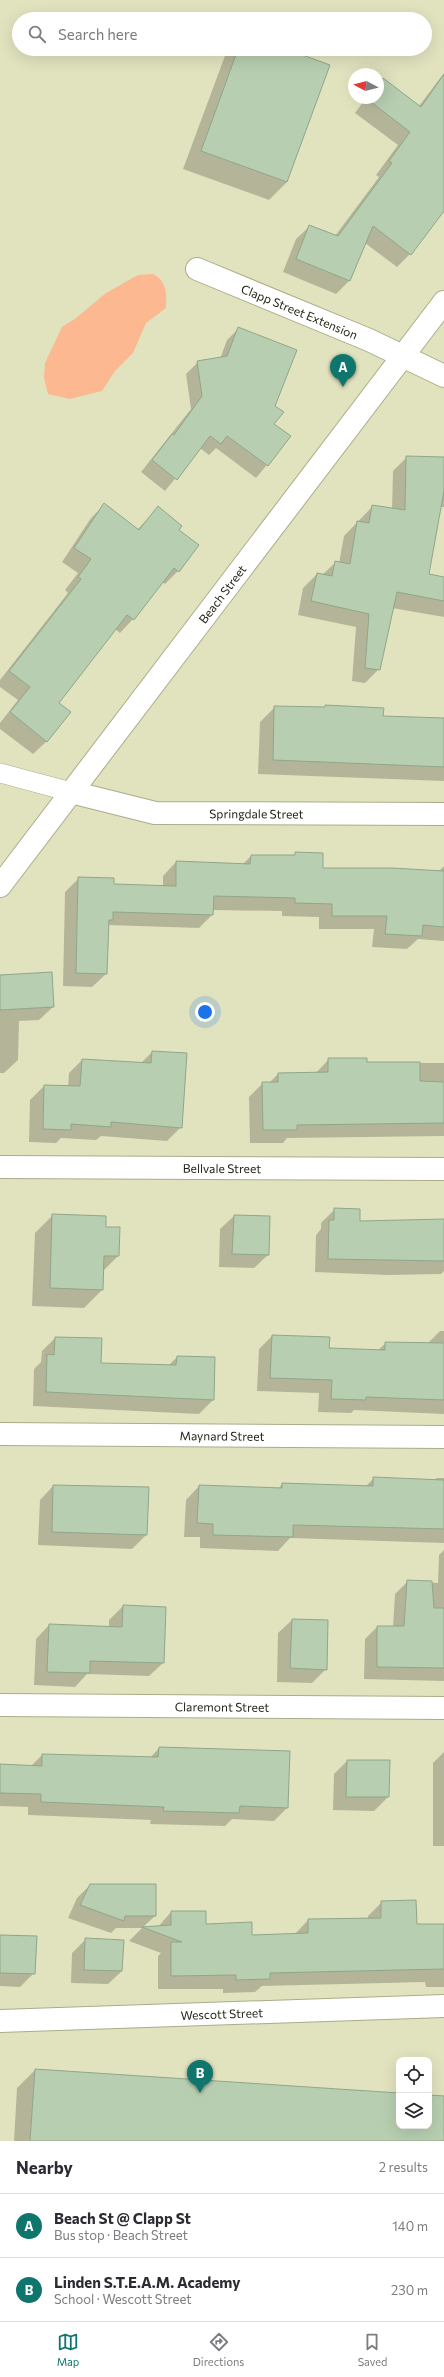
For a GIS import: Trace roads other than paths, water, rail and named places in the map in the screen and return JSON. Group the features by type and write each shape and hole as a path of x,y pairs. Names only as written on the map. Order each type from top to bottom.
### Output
{"street":[{"name":"Clapp Street Extension","path":"197,269 402,355 444,376"},
{"name":"Beach Street","path":"0,886 402,355 444,302"},
{"name":"Springdale Street","path":"71,792 155,813 444,814"},
{"name":"Bellvale Street","path":"0,1167 444,1169"},
{"name":"Maynard Street","path":"0,1434 444,1437"},
{"name":"Claremont Street","path":"0,1705 444,1708"},
{"name":"Wescott Street","path":"0,2021 444,2006"}],"lane":[{"path":"0,773 71,792"}],"place":[{"name":"Beach St @ Clapp St","path":"343,387"},
{"name":"Linden S.T.E.A.M. Academy","path":"200,2093"}]}
